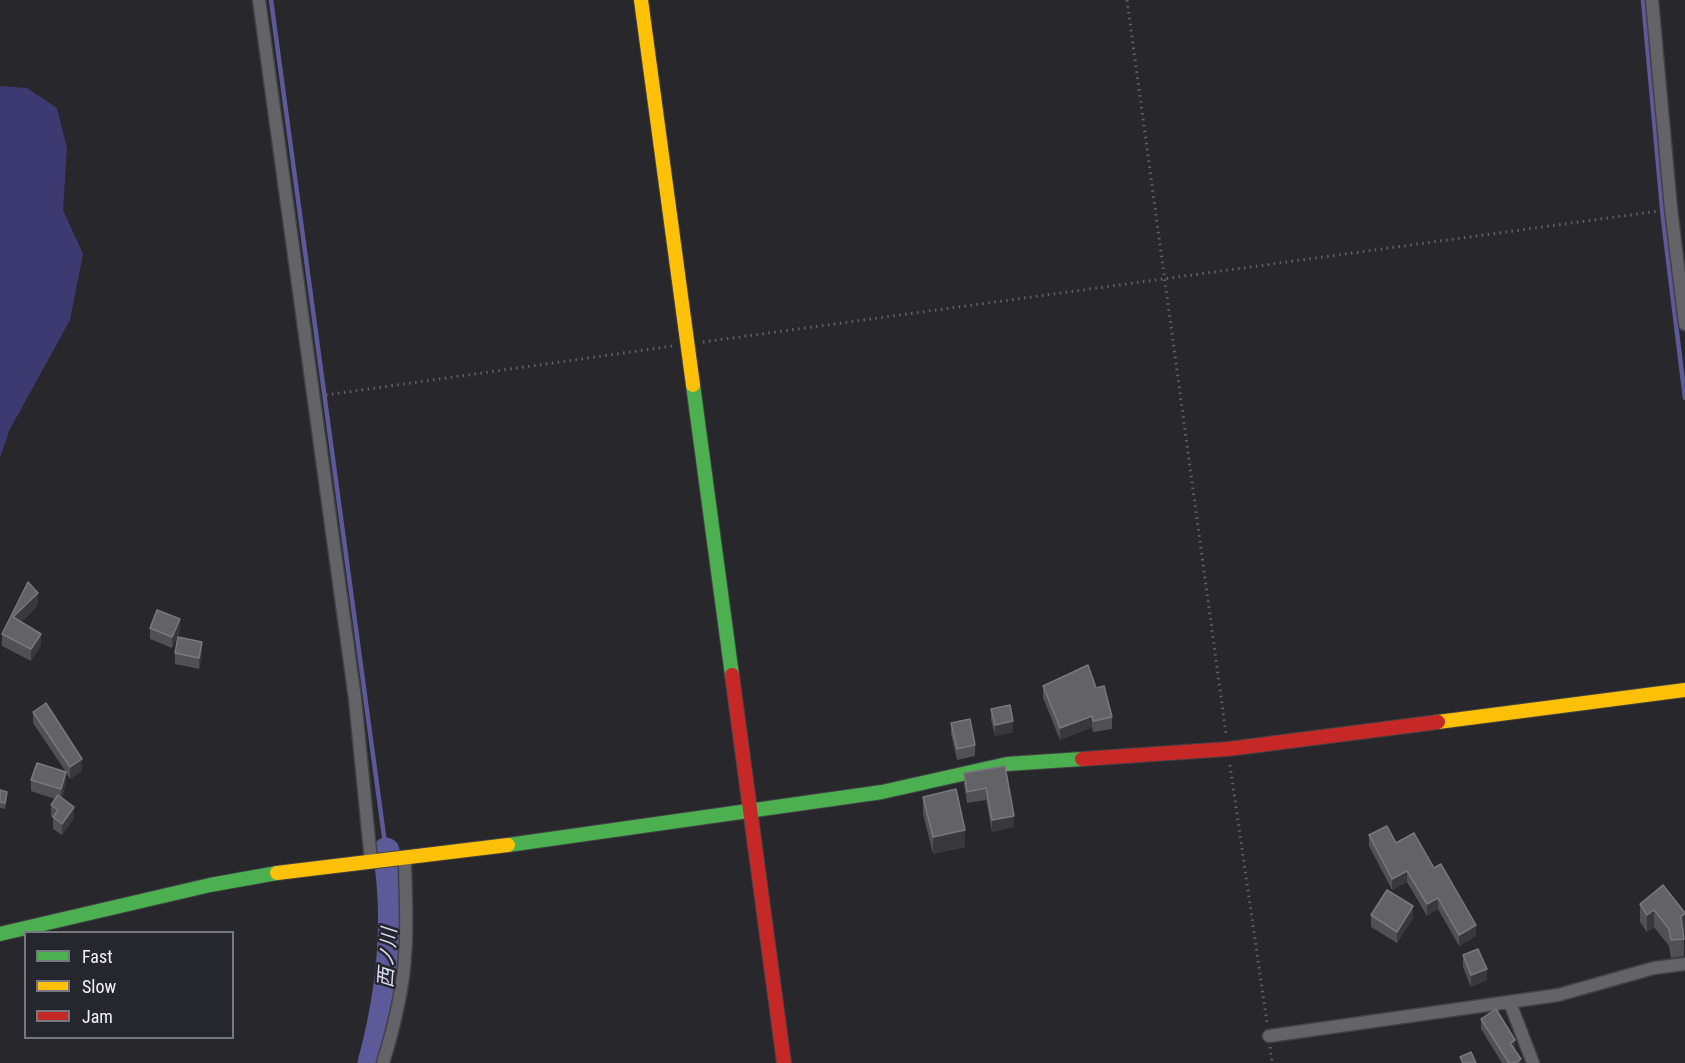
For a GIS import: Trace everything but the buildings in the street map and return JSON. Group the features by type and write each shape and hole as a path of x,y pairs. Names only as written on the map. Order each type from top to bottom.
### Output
{"street":[{"path":"259,0 376,861"},
{"path":"641,0 784,1063"},
{"path":"1652,0 1671,209 1685,324"},
{"path":"0,934 40,928 208,886 911,787 967,771 1007,764 1228,749 1685,690"},
{"path":"383,1063 396,1017 406,952 401,858"},
{"path":"1269,1036 1558,995 1654,968 1685,964"},
{"path":"1510,1003 1533,1063"}],"path":[{"path":"1127,0 1272,1063"},
{"path":"330,395 1164,277 1671,209"}],"shaded area":[{"path":"0,86 27,88 57,108 67,148 63,210 83,254 70,320 9,431 0,458"}],"waterway":[{"path":"271,0 386,851"},
{"path":"1643,0 1663,219 1685,398"},
{"name":"西ノ川","path":"371,1063 383,1010 392,931 390,878 386,851"}],"traffic: fast":[{"path":"693,385 732,675"},
{"path":"508,845 882,792 1007,764 1082,759"},
{"path":"0,934 210,885 277,873"}],"traffic: slow":[{"path":"641,0 693,385"},
{"path":"1438,722 1685,690"},
{"path":"277,873 508,845"}],"traffic: jam":[{"path":"732,675 784,1063"},
{"path":"1082,759 1228,749 1438,722"}]}
